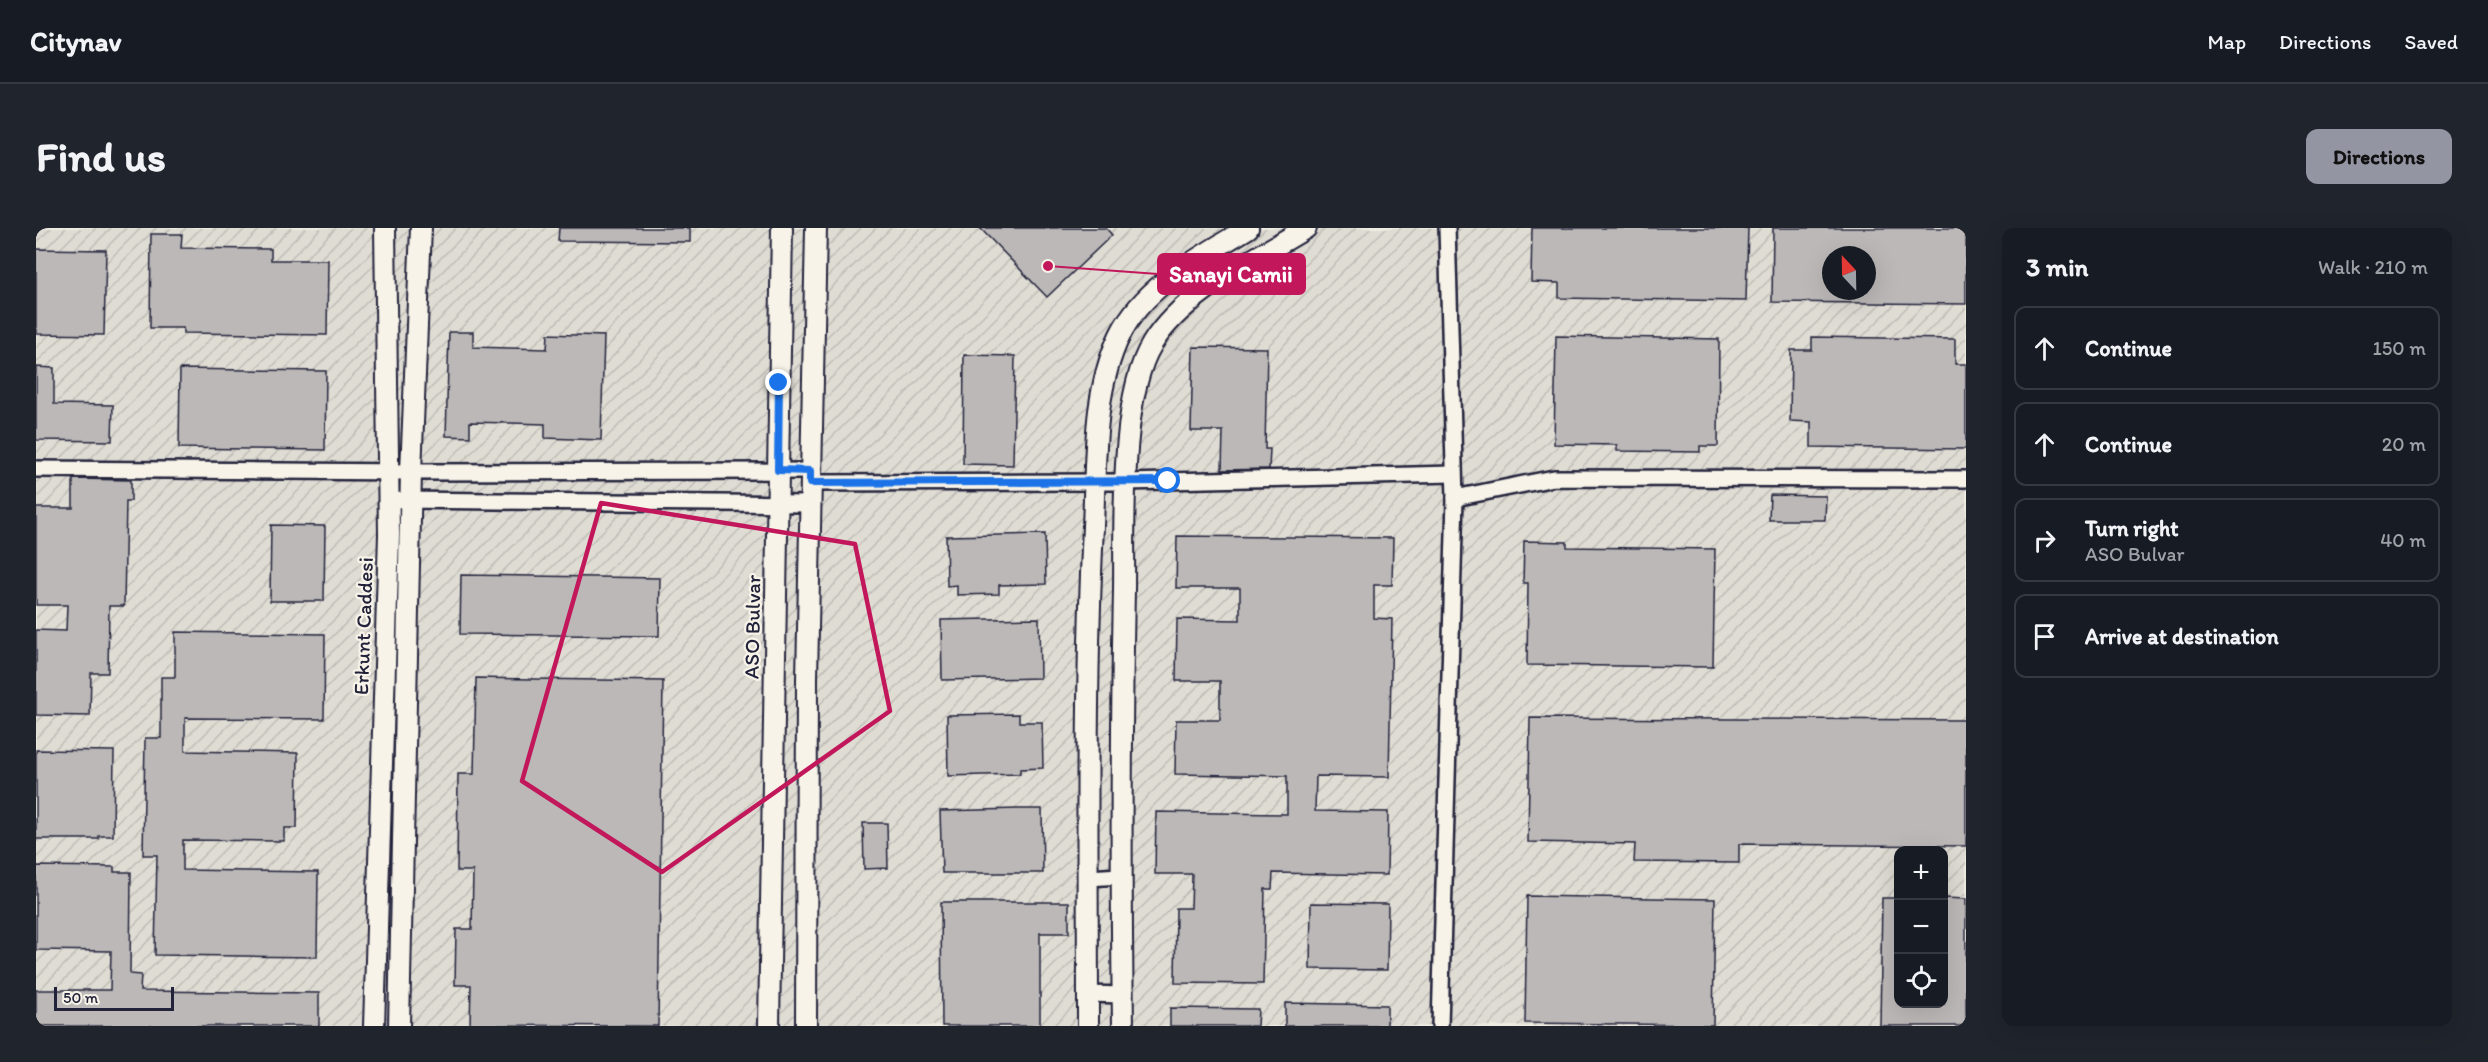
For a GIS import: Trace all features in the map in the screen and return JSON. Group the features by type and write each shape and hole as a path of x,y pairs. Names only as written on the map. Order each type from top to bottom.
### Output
{"street":[{"name":"Erkunt Caddesi","path":"374,1026 389,499 385,228"},
{"path":"399,1026 411,472 421,228"},
{"name":"ASO Bulvar","path":"769,1026 782,228"},
{"path":"806,1026 810,477 816,228"},
{"path":"1088,1026 1088,623 1101,396 1121,333 1141,305 1188,265 1248,228"},
{"path":"1123,1026 1120,876 1126,482 1135,391 1140,369 1157,336 1182,310 1213,285 1306,228"},
{"path":"1440,1026 1455,498 1447,228"},
{"path":"36,469 389,472 778,470 810,477 1126,482 1453,474"},
{"path":"1455,498 1554,478 1966,479"},
{"path":"389,499 810,504"},
{"path":"1088,878 1120,876"},
{"path":"1088,994 1123,995"}],"highlighted area":[{"path":"601,503 855,544 890,711 662,872 522,781"}],"shaded area":[{"path":"36,228 1966,228 1966,1026 36,1026"}],"building":[{"path":"559,228 690,228 690,242 558,241"},
{"path":"980,228 1106,228 1112,235 1047,297"},
{"path":"1532,228 1748,228 1746,301 1559,298 1559,283 1531,282"},
{"path":"1773,228 1966,228 1966,304 1772,302"},
{"path":"151,234 182,234 181,248 271,249 271,260 328,260 327,335 183,333 183,328 150,328"},
{"path":"36,249 106,250 104,335 36,334"},
{"path":"449,332 473,332 473,347 547,349 548,334 604,336 601,440 545,438 545,424 470,422 470,437 446,436"},
{"path":"1556,336 1719,339 1718,446 1700,446 1700,452 1617,451 1617,445 1554,444"},
{"path":"1812,337 1955,339 1955,364 1966,364 1966,449 1811,447 1811,422 1790,421 1791,350 1812,350"},
{"path":"1193,347 1267,348 1265,449 1270,449 1269,469 1222,470 1223,431 1191,431"},
{"path":"964,355 1015,356 1013,465 963,464"},
{"path":"36,367 54,368 54,404 113,405 112,441 36,440"},
{"path":"180,369 326,371 325,450 179,448"},
{"path":"73,479 131,480 131,501 126,501 124,606 109,606 108,673 91,673 90,716 36,715 36,630 66,631 67,605 36,605 36,508 73,508"},
{"path":"1770,495 1826,496 1825,520 1769,520"},
{"path":"271,525 325,526 324,601 270,601"},
{"path":"1045,534 1046,584 999,585 999,594 957,595 957,585 947,586 946,536"},
{"path":"1177,536 1393,538 1392,585 1374,585 1374,618 1392,619 1389,777 1316,776 1315,811 1388,812 1387,875 1273,873 1272,889 1265,889 1263,984 1175,983 1176,908 1191,908 1192,874 1155,874 1156,812 1287,814 1287,776 1175,774 1176,720 1220,720 1220,681 1176,681 1177,619 1240,620 1240,588 1176,588"},
{"path":"1524,541 1567,542 1567,547 1715,549 1713,667 1527,665 1528,583 1523,583"},
{"path":"461,575 660,578 659,636 460,634"},
{"path":"1039,618 1040,678 942,680 941,620"},
{"path":"175,632 325,634 324,719 185,718 185,751 298,753 297,828 284,828 284,841 183,840 183,870 318,872 317,957 155,955 157,855 143,855 145,738 161,738 161,677 175,677"},
{"path":"476,678 663,681 658,1026 470,1025 471,985 455,985 456,929 472,929 473,871 457,871 458,774 474,774"},
{"path":"1019,714 1019,722 1042,722 1043,768 1020,769 1020,774 948,776 947,715"},
{"path":"1530,718 1966,720 1966,846 1739,844 1739,863 1634,862 1635,844 1528,842"},
{"path":"36,750 114,751 113,836 99,836 99,839 36,839"},
{"path":"1042,809 1043,873 942,873 940,811"},
{"path":"863,823 887,823 888,868 864,869"},
{"path":"36,866 114,867 114,872 131,872 130,974 141,975 140,991 319,993 319,1026 36,1026 36,990 110,990 111,951 36,950"},
{"path":"1527,896 1715,899 1713,1025 1525,1023"},
{"path":"1882,898 1894,898 1894,1008 1948,1008 1948,898 1966,899 1966,1026 1880,1026"},
{"path":"941,902 1069,902 1069,933 1040,933 1040,1026 942,1026"},
{"path":"1311,903 1388,904 1387,970 1310,969"},
{"path":"1285,1003 1387,1005 1387,1026 1285,1026"},
{"path":"1170,1008 1258,1009 1257,1026 1170,1026"}],"place":[{"name":"Sanayi Camii","path":"1048,266"}],"route":[{"path":"779,383 778,470 810,471 810,483 1168,481"}]}
